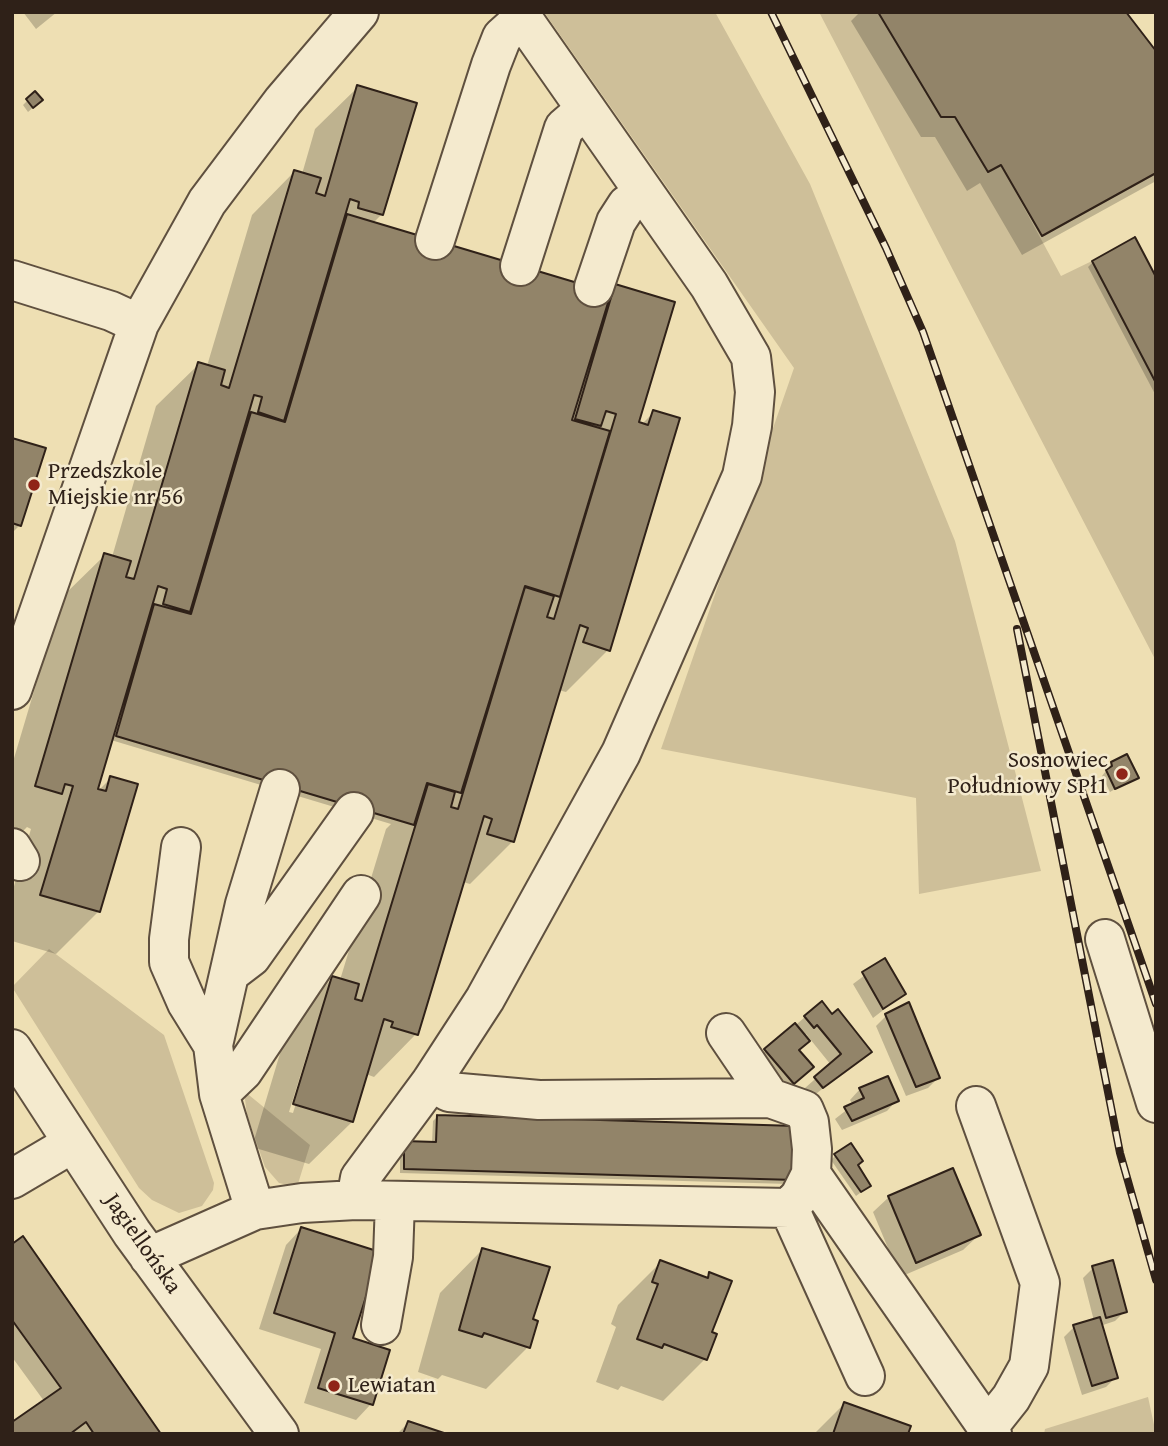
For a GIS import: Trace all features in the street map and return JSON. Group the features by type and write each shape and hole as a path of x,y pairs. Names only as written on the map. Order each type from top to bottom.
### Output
{"street":[{"path":"12,690 139,324 206,202 283,101 359,12"},
{"path":"356,1200 360,1178 431,1082 485,999 621,753 742,476 753,415 751,356 709,285 520,16 502,37 491,65 435,240"},
{"path":"520,266 564,128 586,109"},
{"path":"594,287 616,222 626,205 643,193"},
{"path":"12,281 111,311 139,324"},
{"path":"255,1210 219,1094 213,1045 244,904 280,789"},
{"path":"230,973 251,957 354,812"},
{"path":"181,847 169,939 169,962 187,1003 213,1045"},
{"path":"219,1094 243,1071 361,895"},
{"path":"1105,939 1156,1103"},
{"path":"726,1033 769,1098"},
{"name":"Jagiellońska","path":"12,1049 149,1257 268,1430"},
{"path":"431,1082 449,1092 539,1100 769,1098 804,1110 809,1122 813,1149 811,1174 789,1208"},
{"path":"811,1174 990,1430 1029,1366 1040,1283 976,1106"},
{"path":"12,1179 73,1143"},
{"path":"149,1257 255,1210 302,1203 356,1200 789,1208"},
{"path":"381,1325 391,1271 395,1202"},
{"path":"789,1208 865,1376"}],"shaded area":[{"path":"544,12 715,12 810,184 955,541 1041,871 919,894 916,798 661,749 794,368"},
{"path":"819,12 878,12 941,117 955,117 988,172 1001,165 1061,276 1092,261 1156,380 1156,661"},
{"path":"49,949 164,1035 214,1183 213,1190 202,1206 179,1213 152,1200 139,1188 12,987"},
{"path":"244,1091 310,1145 297,1187 279,1183 265,1167 247,1115"},
{"path":"1148,1397 1156,1434 1044,1434 1045,1429"}],"building":[{"path":"878,12 1126,12 1156,51 1156,173 1042,236 1001,165 988,172 955,117 941,117"},
{"path":"357,85 417,103 383,215 358,208 359,202 350,199 284,421 258,412 262,397 254,395 190,612 163,604 167,589 158,586 98,789 106,791 110,776 138,784 100,912 40,895 73,786 65,784 62,794 35,786 104,553 131,561 126,577 134,579 198,362 225,370 221,385 229,388 294,170 321,178 316,193 325,196"},
{"path":"35,91 43,100 33,108 26,99"},
{"path":"347,214 611,293 572,420 610,431 560,597 525,586 461,793 427,783 414,825 116,736 154,604 191,614 251,412 285,422"},
{"path":"1135,237 1156,277 1156,383 1092,261"},
{"path":"615,284 675,302 639,422 648,425 653,410 680,418 610,651 583,642 588,628 580,625 514,842 487,834 492,819 484,816 418,1035 391,1027 393,1022 384,1019 353,1122 293,1104 332,976 359,984 355,999 362,1001 428,784 455,792 451,807 458,809 525,587 554,596 547,617 554,619 616,414 606,411 601,426 575,419"},
{"path":"12,438 46,448 21,526 12,523"},
{"name":"Sosnowiec Południowy SPł1","path":"1127,754 1139,778 1115,789 1106,770 1112,766 1111,762"},
{"path":"885,958 906,994 883,1009 862,972"},
{"path":"822,1001 832,1014 838,1009 872,1052 823,1088 814,1077 841,1054 817,1025 814,1028 804,1016"},
{"path":"909,1002 940,1078 916,1087 885,1014"},
{"path":"795,1023 810,1041 799,1050 814,1067 794,1084 764,1049"},
{"path":"888,1076 899,1101 852,1121 844,1107 864,1098 859,1088"},
{"path":"437,1115 796,1126 795,1180 404,1169 404,1141 436,1142"},
{"path":"851,1143 863,1161 858,1165 871,1186 861,1192 834,1154"},
{"path":"953,1168 981,1235 916,1263 888,1196"},
{"path":"301,1227 380,1252 353,1338 390,1350 373,1405 318,1388 335,1333 274,1313"},
{"path":"23,1236 161,1434 94,1434 86,1422 70,1434 12,1434 12,1422 61,1388 12,1320 12,1244"},
{"path":"482,1248 550,1267 533,1319 538,1321 530,1348 484,1333 482,1337 459,1330"},
{"path":"660,1260 708,1278 709,1272 732,1281 712,1332 717,1334 707,1360 664,1344 662,1348 637,1339 658,1284 652,1282"},
{"path":"1113,1260 1127,1312 1106,1318 1092,1266"},
{"path":"1100,1317 1118,1378 1092,1386 1073,1325"},
{"path":"844,1402 911,1426 908,1434 833,1434"},
{"path":"408,1421 447,1434 403,1434"}],"railway":[{"path":"771,12 886,248 923,332 1156,1004"},
{"path":"1017,629 1120,1153 1156,1280"}],"place":[{"name":"Przedszkole Miejskie nr 56","path":"34,485"},
{"name":"Sosnowiec Południowy SPł1","path":"1122,774"},
{"name":"Lewiatan","path":"334,1386"}]}
